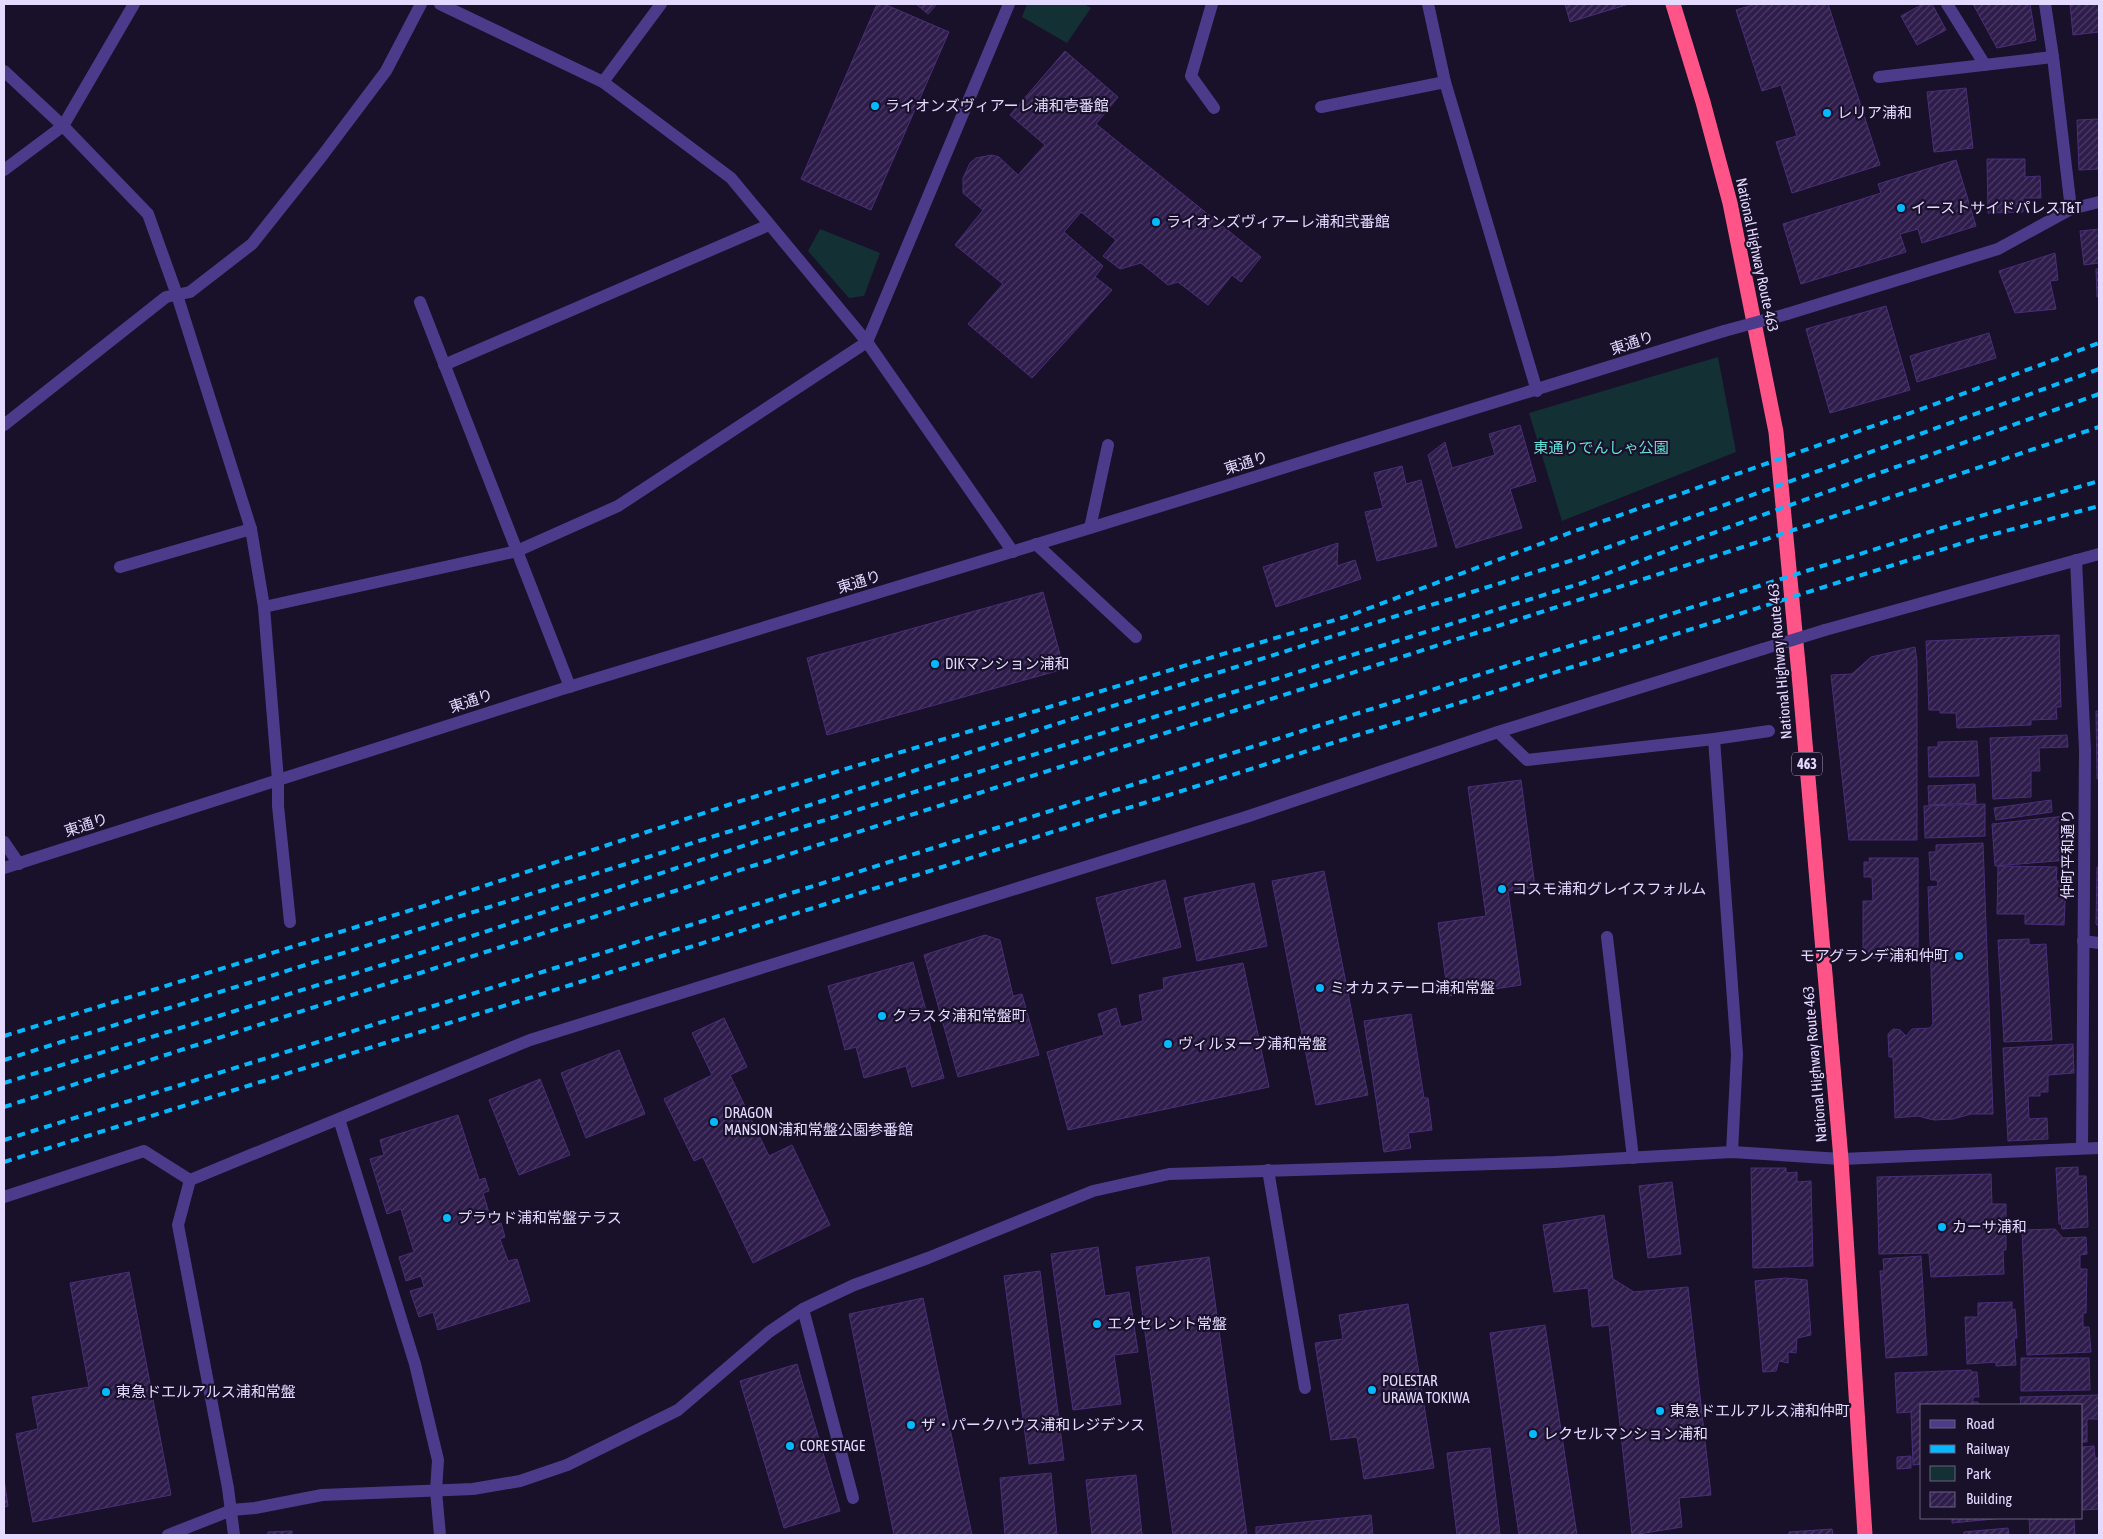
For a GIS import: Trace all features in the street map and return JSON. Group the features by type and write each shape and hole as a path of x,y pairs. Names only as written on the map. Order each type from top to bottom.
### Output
{"highway":[{"name":"National Highway Route 463","path":"1673,4 1703,102 1730,203 1776,432 1841,1159 1865,1535"}],"street":[{"path":"4,170 62,126 134,4"},
{"path":"4,425 166,297 190,292 252,244 386,71 421,4"},
{"path":"440,4 603,82 731,178 867,342 1013,552"},
{"path":"603,82 661,4"},
{"path":"264,607 517,551 618,506 867,342 1009,4"},
{"path":"1212,4 1191,76 1214,108"},
{"path":"1428,4 1444,82 1537,391"},
{"path":"1947,4 1985,65"},
{"path":"2045,4 2071,209"},
{"path":"1879,77 2053,57"},
{"path":"4,71 62,126 148,214 177,295 251,529 264,607 278,780 278,806 290,922"},
{"path":"1321,107 1444,82"},
{"name":"東通り","path":"4,868 570,687 1537,391 1724,331 1787,314 1998,249 2071,209 2099,202"},
{"path":"444,366 769,225"},
{"path":"420,302 570,687"},
{"path":"1090,528 1108,446"},
{"path":"120,567 251,529"},
{"path":"1036,544 1136,637"},
{"path":"190,1180 530,1040 1246,817 1498,732 1763,649 2099,554"},
{"name":"仲町平和通り","path":"2076,560 2085,750 2082,1148"},
{"path":"1498,732 1528,760 1769,731"},
{"path":"1714,739 1737,1054 1732,1152"},
{"path":"4,842 19,864"},
{"path":"1607,937 1633,1158"},
{"path":"2083,941 2099,943"},
{"path":"339,1119 415,1364 438,1460 436,1491 440,1535"},
{"path":"168,1535 232,1510 255,1508 322,1495 473,1489 520,1481 567,1465 678,1410 769,1332 803,1309 854,1285 928,1258 1093,1191 1169,1174 1555,1162 1732,1152 1841,1159 2099,1148"},
{"path":"4,1197 144,1151 190,1180"},
{"path":"1268,1170 1305,1388"},
{"path":"190,1180 178,1225 232,1510 234,1535"},
{"path":"803,1309 853,1498"}],"green space":[{"path":"1027,4 1084,4 1091,8 1067,43 1022,17"},
{"path":"820,229 880,253 864,296 849,298 808,251"},
{"name":"東通りでんしゃ公園","path":"1718,357 1736,452 1562,521 1529,413"}],"building":[{"name":"ライオンズヴィアーレ浦和壱番館","path":"877,4 884,4 949,32 871,210 801,179"},
{"path":"916,4 937,4 928,14"},
{"path":"1565,4 1629,4 1570,22"},
{"name":"レリア浦和","path":"1756,4 1828,4 1880,165 1792,193 1776,142 1797,136 1781,85 1762,91 1736,10"},
{"path":"1923,4 1932,4 1946,30 1917,45 1901,16"},
{"path":"1973,4 2030,4 2036,40 1997,48"},
{"path":"2070,4 2099,4 2099,32 2073,35"},
{"name":"ライオンズヴィアーレ浦和弐番館","path":"1065,51 1118,97 1096,124 1261,257 1241,282 1232,275 1208,305 1178,282 1168,285 1141,263 1120,269 1103,256 1116,240 1081,212 1064,232 1103,266 1095,277 1112,290 1032,378 968,324 1003,284 955,245 983,210 963,193 963,178 970,163 976,158 992,155 999,157 1018,175 1045,145 1010,115"},
{"path":"1966,88 1973,148 1934,152 1927,92"},
{"path":"2099,119 2099,169 2079,170 2077,120"},
{"path":"1987,159 2025,159 2025,177 2040,176 2041,198 2023,198 2023,212 1988,213"},
{"name":"イーストサイドパレスT&T","path":"1956,160 1976,226 1922,243 1918,229 1900,234 1906,252 1801,284 1783,224 1881,193 1878,184"},
{"path":"2099,229 2099,263 2084,265 2080,231"},
{"path":"2055,253 2058,280 2050,281 2056,309 2015,313 1999,271"},
{"path":"2096,269 2099,269 2099,297 2097,297"},
{"path":"1886,306 1910,390 1830,413 1806,329"},
{"path":"1989,333 1996,358 1917,382 1910,356"},
{"path":"1520,425 1536,481 1510,489 1522,528 1456,548 1428,455 1445,442 1452,468 1495,455 1489,434"},
{"path":"1402,466 1406,484 1421,480 1437,546 1377,561 1365,512 1383,508 1374,473"},
{"path":"1338,543 1337,566 1355,560 1361,579 1276,607 1263,567"},
{"name":"DIKマンション浦和","path":"1043,592 1064,669 827,735 807,658"},
{"path":"2059,635 2061,707 2056,707 2057,719 2031,720 2031,725 1957,728 1956,713 1940,713 1940,710 1929,710 1926,641"},
{"path":"1915,647 1917,662 1917,840 1849,840 1831,675 1852,674 1871,657"},
{"path":"2096,711 2099,711 2099,779 2097,779"},
{"path":"2067,735 2068,747 2039,748 2040,771 2031,771 2031,797 1993,799 1990,738"},
{"path":"1977,741 1979,776 1929,777 1928,747 1938,747 1938,742"},
{"name":"コスモ浦和グレイスフォルム","path":"1521,780 1535,887 1508,891 1521,985 1448,996 1438,923 1486,916 1468,787"},
{"path":"1975,784 1976,803 1929,805 1928,786"},
{"path":"2051,800 2052,812 1996,820 1994,808"},
{"path":"1985,804 1985,836 1925,838 1924,806"},
{"path":"2065,816 2068,860 1995,866 1992,824"},
{"name":"モアグランデ浦和仲町","path":"1983,843 1993,1114 1971,1114 1953,1119 1934,1120 1918,1116 1895,1118 1893,1057 1889,1057 1888,1034 1893,1029 1900,1030 1906,1036 1912,1029 1930,1028 1933,1024 1928,887 1938,886 1937,880 1931,880 1929,852 1936,852 1936,845"},
{"path":"1869,858 1918,858 1918,958 1866,958 1867,952 1863,952 1863,901 1873,901 1872,877 1864,877 1864,862 1870,862"},
{"path":"1998,866 2057,867 2056,881 2066,881 2064,925 2025,924 2025,914 1997,914"},
{"path":"2097,867 2099,867 2099,927 2096,924"},
{"name":"ミオカステーロ浦和常盤","path":"1324,871 1368,1095 1316,1105 1272,881"},
{"path":"1165,880 1181,947 1112,964 1096,898"},
{"path":"1254,883 1267,946 1197,961 1184,898"},
{"path":"985,935 1000,940 1013,996 1022,994 1039,1055 958,1077 924,955"},
{"path":"2029,939 2029,945 2046,944 2052,1040 2004,1042 1998,940"},
{"name":"クラスタ浦和常盤町","path":"913,962 944,1078 912,1087 906,1066 864,1078 856,1047 845,1050 828,986"},
{"name":"ヴィルヌーブ浦和常盤","path":"1243,963 1269,1087 1068,1130 1047,1052 1104,1035 1098,1014 1116,1008 1121,1027 1143,1021 1139,995 1164,989 1163,978"},
{"path":"1411,1014 1424,1098 1428,1098 1432,1130 1408,1133 1411,1148 1384,1152 1364,1021"},
{"name":"DRAGON MANSION浦和常盤公園参番館","path":"724,1018 747,1067 730,1075 769,1156 792,1145 830,1225 753,1263 703,1157 694,1161 664,1099 712,1075 692,1033"},
{"path":"2073,1044 2074,1073 2048,1075 2048,1092 2040,1092 2040,1096 2028,1096 2029,1119 2047,1118 2048,1139 2008,1141 2003,1048"},
{"path":"619,1050 645,1114 586,1138 561,1073"},
{"path":"540,1079 570,1155 519,1175 489,1100"},
{"name":"プラウド浦和常盤テラス","path":"458,1115 479,1180 485,1178 489,1191 483,1193 493,1226 501,1223 505,1237 500,1239 508,1261 517,1259 530,1301 438,1330 433,1312 419,1317 410,1291 424,1287 421,1276 406,1281 399,1257 414,1252 401,1209 387,1214 370,1159 384,1155 380,1140"},
{"path":"2078,1167 2078,1176 2086,1176 2088,1227 2062,1229 2061,1224 2059,1224 2056,1168"},
{"path":"1751,1168 1786,1168 1786,1173 1797,1172 1797,1182 1811,1181 1813,1266 1753,1268"},
{"name":"カーサ浦和","path":"1991,1174 1992,1204 2006,1204 2006,1250 2003,1250 2004,1274 1931,1277 1929,1253 1879,1254 1877,1177"},
{"path":"1672,1182 1681,1254 1648,1258 1639,1186"},
{"name":"東急ドエルアルス浦和仲町","path":"1604,1215 1613,1279 1634,1292 1688,1287 1711,1495 1679,1498 1682,1527 1632,1535 1609,1325 1592,1327 1588,1288 1554,1292 1543,1225"},
{"path":"2055,1229 2063,1238 2086,1237 2087,1254 2080,1255 2080,1269 2087,1269 2086,1313 2083,1313 2083,1327 2089,1327 2091,1352 2027,1355 2022,1230"},
{"name":"エクセレント常盤","path":"1098,1247 1105,1296 1129,1292 1138,1352 1114,1355 1121,1404 1073,1410 1051,1254"},
{"path":"1921,1256 1927,1355 1886,1358 1880,1271 1884,1271 1883,1259"},
{"path":"1209,1257 1247,1535 1173,1535 1136,1267"},
{"path":"1040,1271 1064,1460 1029,1464 1004,1276"},
{"name":"東急ドエルアルス浦和常盤","path":"129,1272 171,1495 33,1522 16,1434 38,1429 32,1397 89,1387 70,1283"},
{"path":"1785,1278 1807,1280 1811,1335 1797,1338 1796,1353 1788,1352 1788,1363 1779,1361 1776,1371 1763,1372 1755,1281"},
{"name":"ザ・パークハウス浦和レジデンス","path":"923,1298 972,1535 894,1535 849,1314"},
{"path":"2012,1302 2012,1310 2015,1309 2017,1338 2014,1338 2016,1365 1996,1366 1996,1362 1967,1364 1965,1317 1978,1317 1978,1303"},
{"name":"POLESTAR URAWA TOKIWA","path":"1408,1304 1434,1468 1364,1479 1357,1437 1331,1440 1315,1343 1343,1339 1339,1315"},
{"name":"レクセルマンション浦和","path":"1545,1325 1577,1535 1519,1535 1490,1333"},
{"path":"2021,1358 2089,1358 2090,1390 2021,1391"},
{"name":"CORE STAGE","path":"797,1364 840,1511 784,1528 740,1381"},
{"path":"1971,1370 1971,1372 1977,1372 1979,1397 1973,1397 1973,1402 1978,1402 1979,1404 1920,1404 1920,1464 1913,1465 1911,1412 1897,1413 1895,1373"},
{"path":"2099,1395 2099,1419 2087,1419 2087,1442 2083,1442 2083,1404 2021,1404 2020,1397"},
{"path":"2094,1446 2095,1458 2099,1458 2099,1509 2083,1510 2083,1447"},
{"path":"1490,1448 1500,1535 1457,1535 1447,1453"},
{"path":"1911,1456 1911,1468 1897,1469 1897,1457"},
{"path":"1051,1473 1057,1535 1005,1535 1000,1478"},
{"path":"1136,1475 1142,1535 1092,1535 1086,1480"},
{"path":"4,1479 8,1506 4,1507"},
{"path":"1371,1515 1373,1535 1256,1535 1256,1527"},
{"path":"1952,1519 1994,1519 1952,1523"},
{"path":"2029,1519 2074,1519 2075,1535 2030,1535"},
{"path":"2008,1528 2009,1535 1964,1535 1964,1532"},
{"path":"1832,1529 1833,1535 1789,1535 1789,1532"},
{"path":"292,1531 292,1535 268,1535 268,1532"}],"railway":[{"path":"4,1036 424,906 734,803 1351,615 1572,532 1930,406 2099,343"},
{"path":"4,1060 740,828 1053,725 1576,559 2099,369"},
{"path":"4,1083 430,950 758,841 1582,583 1732,526 2099,394"},
{"path":"4,1107 1740,548 2099,427"},
{"path":"4,1140 555,968 1967,520 2099,481"},
{"path":"4,1162 561,988 1972,540 2099,506"}],"place":[{"name":"ライオンズヴィアーレ浦和壱番館","path":"875,106"},
{"name":"レリア浦和","path":"1827,113"},
{"name":"イーストサイドパレスT&T","path":"1901,208"},
{"name":"ライオンズヴィアーレ浦和弐番館","path":"1156,222"},
{"name":"DIKマンション浦和","path":"935,664"},
{"name":"コスモ浦和グレイスフォルム","path":"1502,889"},
{"name":"モアグランデ浦和仲町","path":"1959,956"},
{"name":"ミオカステーロ浦和常盤","path":"1320,988"},
{"name":"クラスタ浦和常盤町","path":"882,1016"},
{"name":"ヴィルヌーブ浦和常盤","path":"1168,1044"},
{"name":"DRAGON MANSION浦和常盤公園参番館","path":"714,1122"},
{"name":"プラウド浦和常盤テラス","path":"447,1218"},
{"name":"カーサ浦和","path":"1942,1227"},
{"name":"エクセレント常盤","path":"1097,1324"},
{"name":"POLESTAR URAWA TOKIWA","path":"1372,1390"},
{"name":"東急ドエルアルス浦和常盤","path":"106,1392"},
{"name":"東急ドエルアルス浦和仲町","path":"1660,1411"},
{"name":"ザ・パークハウス浦和レジデンス","path":"911,1425"},
{"name":"レクセルマンション浦和","path":"1533,1434"},
{"name":"CORE STAGE","path":"790,1446"}]}
